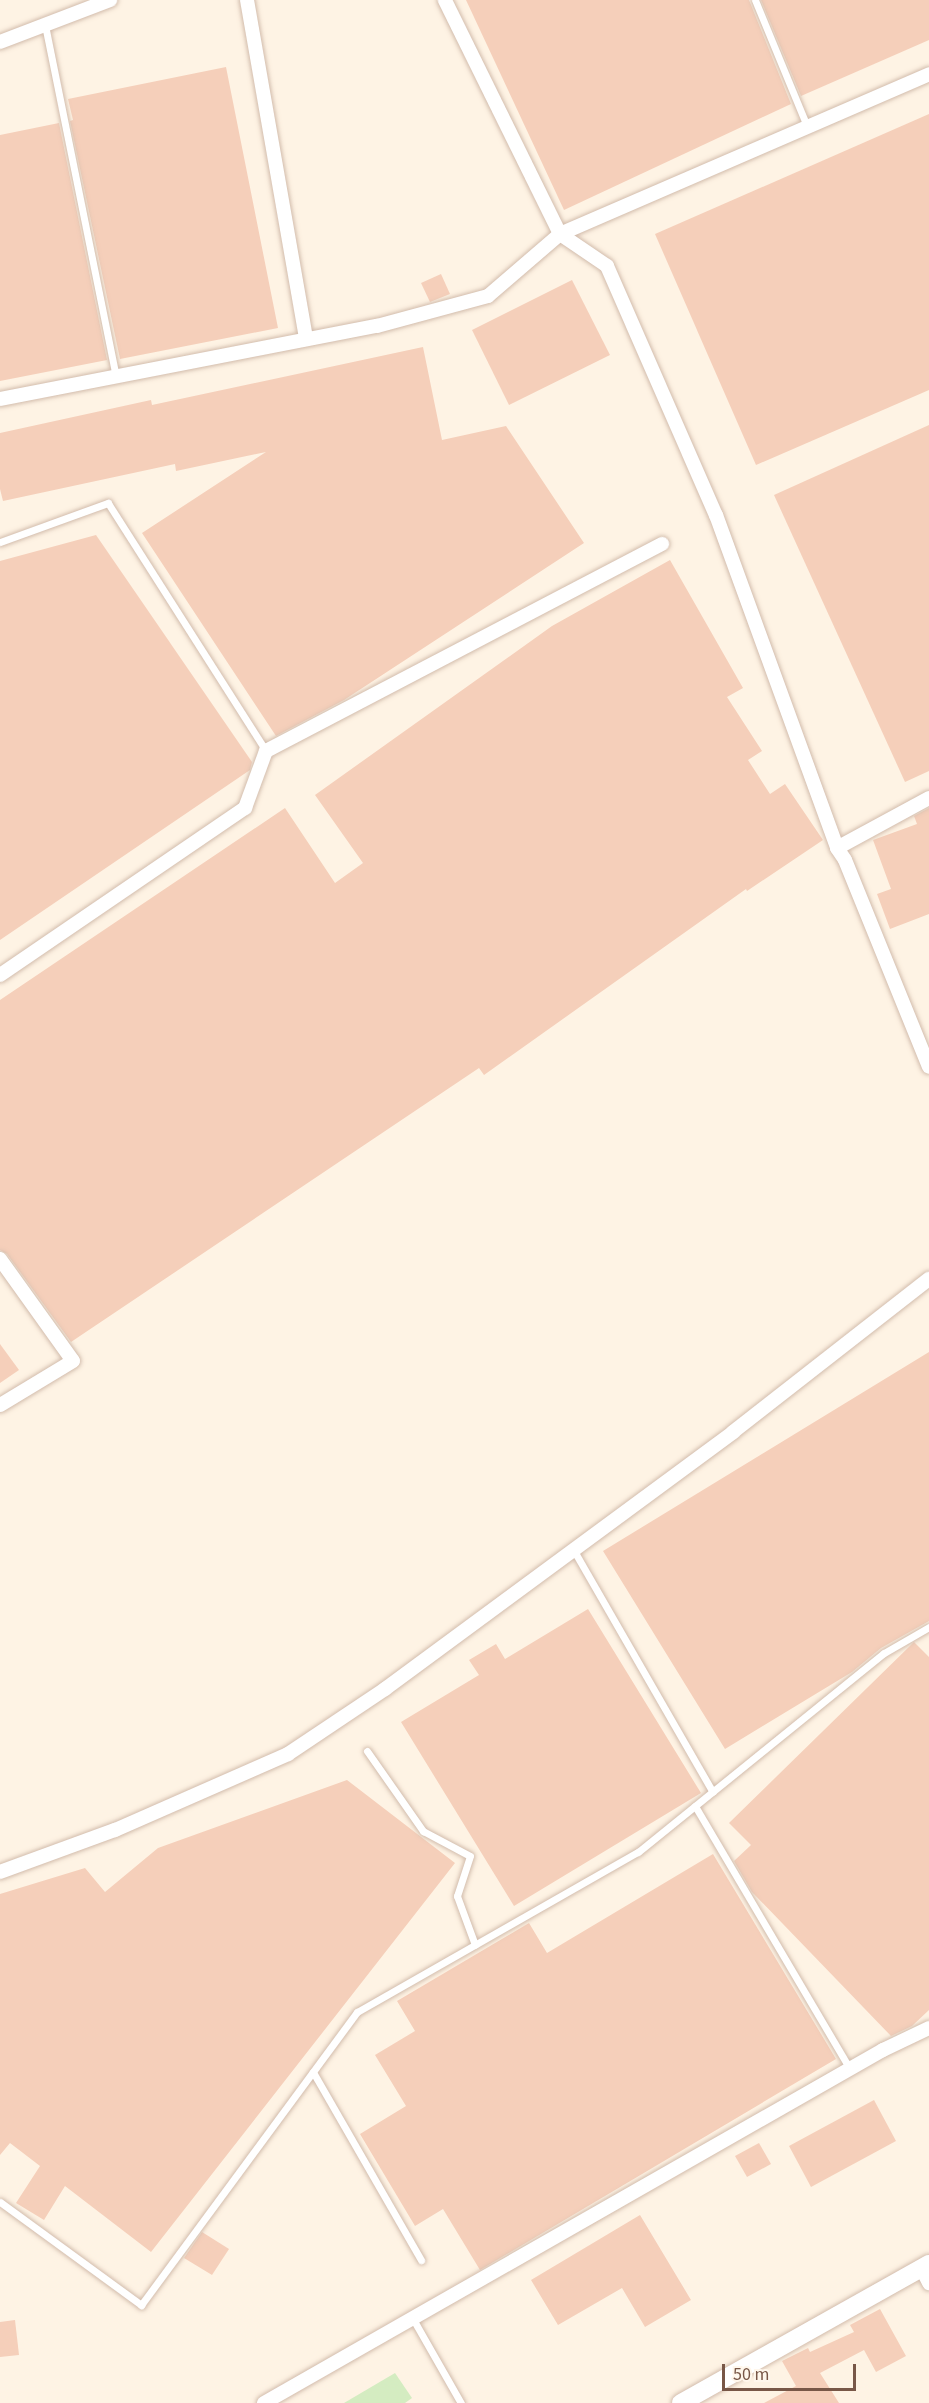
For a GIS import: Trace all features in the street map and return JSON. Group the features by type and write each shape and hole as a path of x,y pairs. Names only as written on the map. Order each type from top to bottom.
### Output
{"street":[{"path":"0,42 110,0"},
{"path":"247,0 306,339"},
{"path":"445,0 560,234 607,266 716,514 837,848 845,860 929,1067"},
{"path":"0,399 377,326 488,296 560,234 929,74"},
{"path":"0,975 245,808 266,751 662,544"},
{"path":"837,848 929,798"},
{"path":"0,1259 73,1361 0,1405"},
{"path":"0,1872 115,1830 288,1754 385,1689 733,1432 929,1279"},
{"path":"264,2403 850,2069 929,2028"},
{"path":"686,2402 926,2272"}],"lane":[{"path":"755,0 807,126"},
{"path":"45,25 116,376"},
{"path":"0,542 108,503 266,751"},
{"path":"573,1549 713,1792"},
{"path":"0,2214 3,2204 141,2305 357,2012 638,1852 884,1653 929,1628"},
{"path":"367,1751 423,1830 470,1856 457,1896 476,1945"},
{"path":"696,1806 850,2069"},
{"path":"313,2072 421,2260"},
{"path":"413,2319 461,2403"}],"green space":[{"path":"395,2373 412,2398 405,2403 344,2403"}],"building":[{"path":"466,0 749,0 791,104 564,210"},
{"path":"761,0 929,0 929,40 801,96"},
{"path":"226,67 278,328 120,359 70,121 73,120 68,99"},
{"path":"929,114 929,390 756,465 655,234"},
{"path":"59,123 107,360 0,381 0,135"},
{"path":"441,274 450,294 430,302 421,283"},
{"path":"572,280 610,355 509,405 472,330"},
{"path":"423,347 442,440 506,426 584,543 344,700 276,736 142,533 266,452 176,471 175,464 3,501 0,489 0,433 151,400 152,405"},
{"path":"929,425 929,771 905,782 774,495"},
{"path":"96,535 252,762 250,770 0,940 0,561"},
{"path":"670,560 743,688 727,697 762,751 748,760 770,794 785,784 823,840 747,891 746,889 484,1075 479,1068 71,1342 7,1254 0,1250 0,1000 285,808 335,883 363,863 315,795 552,626"},
{"path":"929,808 929,914 890,929 877,894 891,889 873,840 917,824 914,816"},
{"path":"0,1344 19,1370 0,1383"},
{"path":"929,1352 929,1621 881,1648 852,1672 725,1749 603,1551"},
{"path":"588,1609 701,1793 514,1906 401,1722 479,1675 469,1660 496,1644 505,1659"},
{"path":"914,1642 929,1657 929,2010 912,2026 891,2036 752,1892 734,1861 751,1845 729,1823"},
{"path":"347,1780 455,1863 151,2252 65,2186 44,2220 16,2203 40,2166 10,2143 0,2155 0,1894 85,1868 105,1892 158,1848"},
{"path":"713,1854 836,2059 480,2270 443,2209 415,2226 360,2134 406,2106 375,2055 415,2031 397,2001 529,1923 547,1953"},
{"path":"874,2100 896,2141 811,2187 789,2146"},
{"path":"759,2143 771,2164 747,2177 735,2156"},
{"path":"640,2215 691,2300 645,2327 622,2288 558,2325 531,2280"},
{"path":"202,2232 229,2249 212,2275 184,2258"},
{"path":"880,2309 906,2356 876,2372 864,2350 820,2373 839,2403 764,2403 796,2386 782,2361 808,2348 810,2352 854,2332 850,2325"},
{"path":"15,2320 19,2355 0,2357 0,2322"}]}
